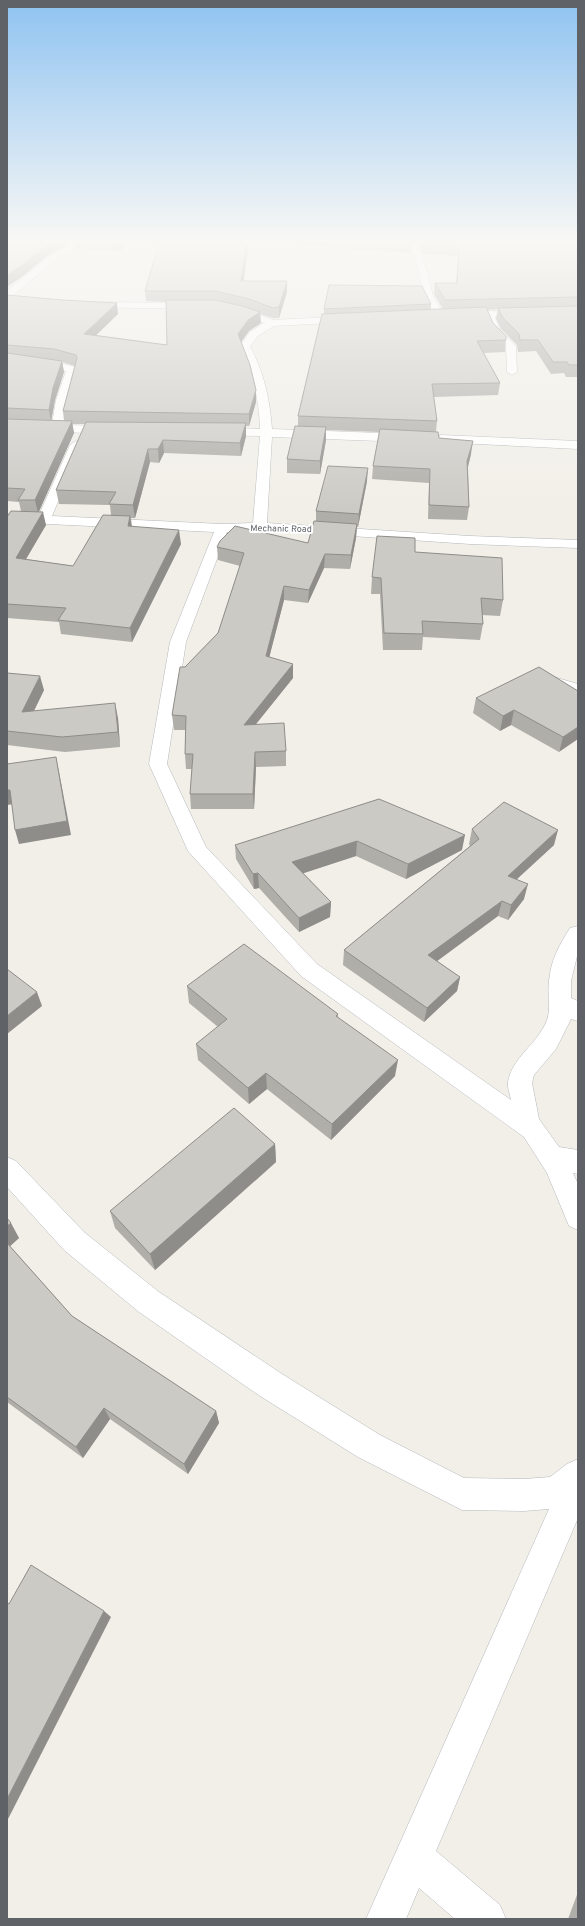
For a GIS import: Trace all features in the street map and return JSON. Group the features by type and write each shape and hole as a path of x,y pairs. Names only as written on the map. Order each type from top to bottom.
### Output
{"street":[{"path":"245,346 256,333"},
{"path":"498,333 511,346 512,372"},
{"path":"238,336 253,360 258,374 267,432 260,527"},
{"path":"7,360 56,364 72,369 62,400 57,428"},
{"path":"7,426 125,430"},
{"path":"7,530 39,519 83,429"},
{"path":"204,431 267,432 578,445"},
{"name":"Mechanic Road","path":"7,518 222,528 277,527 470,540 578,544"},
{"path":"222,528 178,642 158,764 198,851 309,970 533,1129 558,1167 576,1207"},
{"path":"548,680 578,690"},
{"path":"528,1125 520,1083 523,1071 548,1042 559,1019 568,1007 560,981 565,954 578,934"},
{"path":"552,1157 578,1162"},
{"path":"7,1169 74,1241 149,1302 271,1385 369,1446 462,1494 524,1496 556,1492 578,1474"},
{"path":"386,1919 578,1481"},
{"path":"413,1857 486,1919"}],"building":[{"path":"7,333 85,333 84,334 167,345 167,333 239,333 250,365 256,390 249,414 63,411 77,358 76,355 54,349 7,345"},
{"path":"318,333 503,333 506,336 506,340 477,341 500,383 432,384 437,421 298,416"},
{"path":"518,333 578,333 578,365 569,365 567,362 553,362 538,340 520,340"},
{"path":"7,353 62,361 53,388 49,410 7,408"},
{"path":"7,419 72,421 35,500 18,500 25,489 7,488"},
{"path":"86,422 246,423 240,443 163,440 158,449 148,449 133,505 109,504 116,492 56,490"},
{"path":"295,426 326,427 320,461 287,459"},
{"path":"380,429 438,432 439,438 473,441 467,461 469,507 429,505 430,469 373,466"},
{"path":"328,466 368,468 359,514 316,511"},
{"path":"11,511 43,512 16,558 73,566 103,515 130,516 128,526 179,530 130,628 58,620 66,608 7,604 7,517"},
{"path":"314,521 357,524 351,555 325,554 309,590 284,586 266,656 293,664 244,725 284,723 286,751 255,752 253,794 190,794 193,754 185,754 186,716 172,715 180,667 185,667 218,633 244,553 217,547 220,541 235,526 308,543"},
{"path":"377,536 415,538 415,552 502,558 503,600 481,598 483,624 422,621 423,634 384,633 381,578 372,577"},
{"path":"539,667 578,691 578,727 563,737 514,710 503,716 476,698"},
{"path":"7,673 40,676 22,712 115,703 118,732 62,737 7,731"},
{"path":"56,757 67,821 15,830 10,790 7,790 7,764"},
{"path":"379,799 465,835 408,864 357,841 292,862 331,902 299,918 258,873 253,874 235,845"},
{"path":"504,802 558,830 508,876 528,884 511,905 502,901 428,955 460,977 427,1008 344,950 479,839 472,829"},
{"path":"244,944 338,1014 336,1016 398,1060 332,1124 266,1073 248,1088 196,1044 227,1019 187,986"},
{"path":"7,969 37,992 7,1016"},
{"path":"234,1108 275,1144 150,1254 110,1211"},
{"path":"7,1218 11,1223 7,1226"},
{"path":"7,1243 72,1316 216,1411 184,1464 104,1408 76,1447 7,1397"},
{"path":"31,1565 104,1611 7,1799 7,1603 9,1604"}]}
